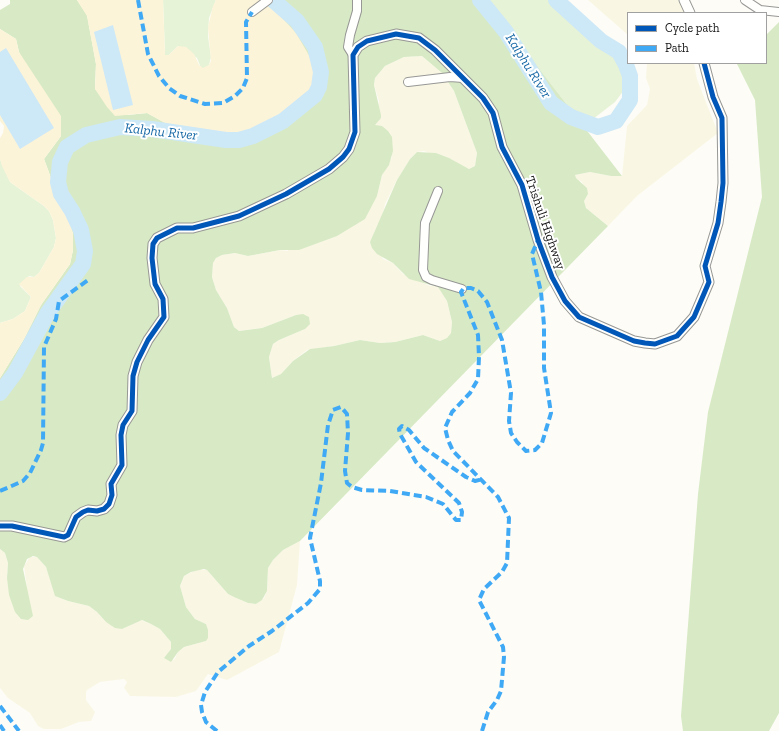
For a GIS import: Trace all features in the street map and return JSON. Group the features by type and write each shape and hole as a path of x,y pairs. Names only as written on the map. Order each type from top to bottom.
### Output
{"street":[{"path":"252,12 268,0"},
{"path":"0,526 12,526 64,537 68,535 76,517 88,510 104,510 109,504 112,495 111,484 122,465 123,425 132,411 133,376 137,362 148,340 164,317 163,299 155,284 152,258 153,244 157,238 168,231 221,221 239,216 260,207 329,169 343,157 349,149 355,132 353,55 348,48 357,11 356,0"},
{"path":"684,0 690,12"},
{"path":"744,0 760,10 779,12"},
{"name":"Trishuli Highway","path":"353,55 358,47 367,41 396,34 419,38 435,50 483,98 494,113 502,147 522,185 538,240 552,277 565,301 579,317 587,321 634,341 655,344 677,336 689,324 700,306 709,282 705,266 718,223 721,202 723,127 721,114 713,97 704,64"},
{"path":"408,82 450,77 463,78"},
{"path":"438,191 425,223 423,270 426,277 432,280 462,289"}],"shaded area":[{"path":"588,0 679,0 685,12 627,12 627,34"},
{"path":"422,56 442,73 454,91 477,153 475,166 469,169 424,151 417,152 410,159 397,180 385,204 382,218 374,232 383,259 393,263 403,274 430,286 438,286 447,301 452,322 451,333 447,338 440,341 423,335 395,342 380,343 360,340 307,350 293,361 281,374 272,378 269,357 273,344 305,329 296,315 262,328 239,331 234,327 227,308 216,290 212,277 213,263 216,258 222,255 236,253 248,256 280,250 287,251 377,196 382,175 392,157 375,125 379,101 374,85 375,78 385,66 404,57"},
{"path":"647,64 694,64 697,79 718,133 637,196 608,226 586,208 584,201 588,194 582,182 575,178 575,175 590,172 611,176 622,176 627,126 647,105 650,89 646,78"},
{"path":"300,541 297,585 279,652 227,680 208,674 196,691 176,697 130,696 124,688 127,682 124,679 100,682 87,690 86,693 86,700 95,712 91,721 79,722 61,729 44,729 38,726 30,713 8,698 0,688 0,549 5,553 8,563 7,578 27,588 24,566 30,557 37,557 46,567 56,596 68,601 89,606 106,622 122,629 141,620 151,624 160,629 171,642 171,649 167,656 174,660 178,652 184,647 206,641 206,624 195,619 186,607 180,586 184,576 196,570 207,570 228,594 248,603 256,604 264,598 267,591 268,568 273,560 283,550"}],"green space":[{"path":"10,0 77,0 87,15 96,64 95,89 128,115 147,113 184,131 205,134 226,134 259,128 280,116 304,98 279,13 266,0 486,0 622,176 611,176 590,172 575,175 576,178 587,188 588,194 584,201 586,208 608,226 300,541 283,550 273,560 268,568 267,591 262,600 256,604 248,603 228,594 207,570 204,569 191,572 184,576 180,586 186,607 195,619 206,624 208,638 206,641 184,647 178,652 171,662 164,658 171,649 171,642 160,629 142,620 122,629 115,628 106,622 89,606 55,596 46,567 37,557 33,556 27,559 23,569 33,616 28,620 21,619 15,612 9,595 7,578 8,563 5,553 0,549 0,378 24,339 41,305 70,264 73,250 73,234 66,210 58,197 44,159 61,136 19,52 16,39 0,29 0,10 10,4","holes":["422,56 442,73 454,91 477,153 475,166 469,169 436,153 417,152 410,159 397,180 370,242 372,248 377,254 393,263 409,279 438,287 447,301 452,322 451,333 447,338 440,341 423,335 395,342 380,343 360,340 334,346 310,349 293,361 281,374 272,378 269,357 273,344 305,329 310,324 309,317 303,314 296,315 262,328 239,331 234,327 227,308 216,290 212,277 213,263 216,258 222,255 235,253 248,256 280,250 299,250 337,236 365,219 377,196 382,175 389,165 393,151 392,137 388,131 382,126 375,125 381,118 374,85 375,78 385,66 404,57"]},
{"path":"163,0 216,0 209,18 208,36 211,57 209,65 205,68 201,68 197,58 178,46 169,55 165,55"},
{"path":"486,0 548,0 619,62 626,75 624,90 615,102 593,119 577,118"},
{"path":"779,22 779,713 769,731 683,731 681,716 698,494 708,412 762,197 755,100 737,64 767,64 767,34"},
{"path":"0,159 10,182 49,211 53,220 56,238 54,247 39,273 34,277 29,276 20,286 31,297 25,311 13,319 0,323"}],"sand":[{"path":"77,0 163,0 165,55 169,55 178,46 186,47 194,54 199,65 203,68 209,65 211,61 208,27 216,0 266,0 296,33 314,64 317,80 313,89 304,98 280,116 259,128 245,132 226,134 191,132 169,125 147,113 115,116 95,89 96,64 87,16"},
{"path":"0,29 16,39 19,52 61,116 61,136 44,159 58,197 69,219 73,234 73,250 70,264 41,305 24,339 0,378 0,323 13,319 25,311 31,297 19,284 27,277 34,277 39,273 54,247 56,238 53,220 49,211 10,182 0,159 0,138 3,133 4,126 0,121"}],"water":[{"path":"113,25 133,105 113,110 94,32"},
{"path":"6,48 54,128 20,149 0,115 0,52"}],"waterway":[{"name":"Kalphu River","path":"0,393 15,373 47,314 83,264 85,251 81,230 72,211 61,194 58,182 60,162 67,147 86,135 120,127 152,129 226,140 239,140 253,136 283,121 315,95 319,87 321,72 315,47 297,21 273,0"},
{"name":"Kalphu River","path":"480,0 506,32 551,103 571,117 598,127 616,121 630,100 630,76 626,65 619,52 601,41 556,0"}],"marked path":[{"path":"138,0 148,54 159,76 169,88 180,96 205,104 223,103 235,96 243,88 247,78 246,22 252,12"},
{"path":"482,731 488,712 497,700 501,691 504,657 503,647 479,600 484,589 502,572 507,563 509,518 498,497 453,451 445,428 452,412 470,393 478,379 478,335 461,292 464,288 471,288 478,291 487,302 502,340 511,393 509,421 511,433 526,451 535,450 542,443 551,413 544,368 544,325 541,292 532,254 538,240"},
{"path":"0,491 23,481 30,473 41,450 43,443 44,347 56,319 59,301 88,280"},
{"path":"217,731 206,722 201,705 205,692 218,672 249,646 272,631 308,603 320,589 320,581 310,538 321,483 328,425 333,410 341,407 347,414 348,433 345,471 347,483 352,487 362,490 390,491 426,497 443,504 456,520 461,520 462,512 459,503 416,462 400,434 399,429 402,426 409,430 424,448 466,477 475,481 483,479"},
{"path":"0,706 19,731"},
{"path":"0,725 4,731"}],"cycle path":[{"path":"0,526 12,526 64,537 68,535 76,517 88,510 97,511 104,509 109,504 112,495 111,484 122,465 121,435 123,425 132,411 133,376 137,362 148,340 164,317 163,299 155,284 152,258 153,244 157,238 177,228 193,228 239,216 286,194 329,169 343,157 349,149 355,132 353,55 358,47 367,41 396,34 419,38 435,50 483,98 493,113 502,147 522,185 538,240 552,277 565,301 579,317 634,341 655,344 677,336 694,317 709,282 705,266 718,223 723,183 722,118 713,97 704,64"}]}
